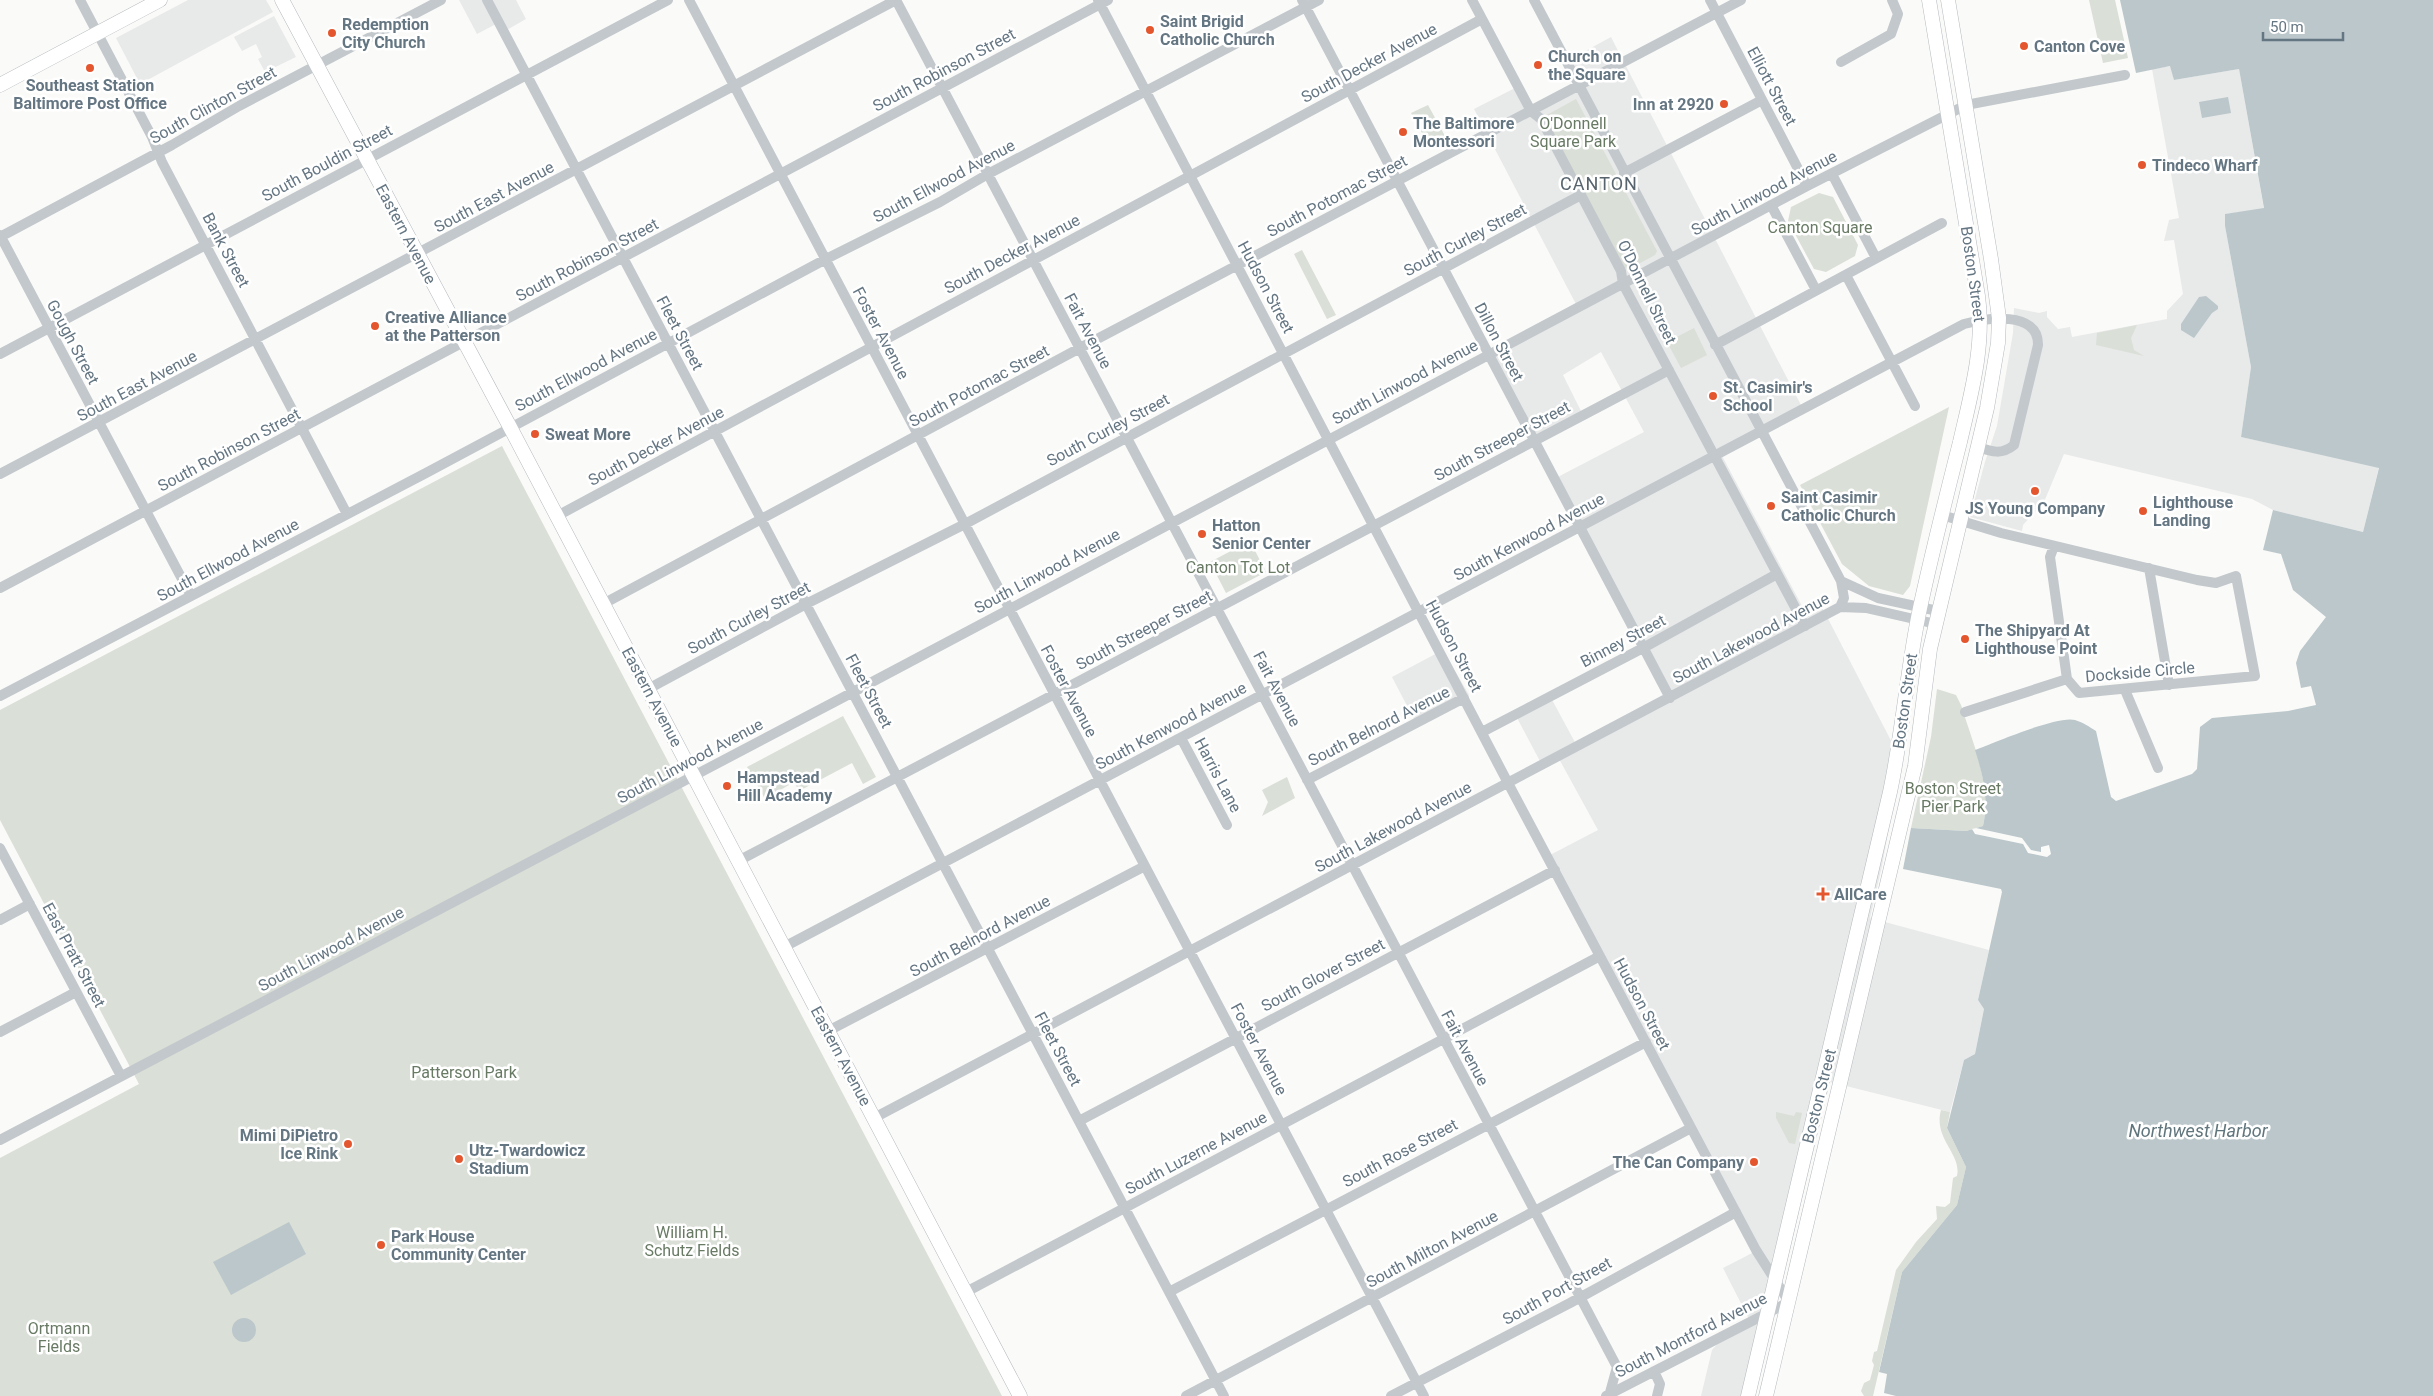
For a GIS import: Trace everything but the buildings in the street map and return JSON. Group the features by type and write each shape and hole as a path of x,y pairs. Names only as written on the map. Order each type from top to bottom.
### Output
{"main road":[{"path":"0,85 160,0"},
{"name":"Eastern Avenue","path":"282,0 510,427 1020,1396"},
{"name":"Boston Street","path":"1748,1396 1898,754 1919,614 1971,394 1979,347 1981,319 1928,0"},
{"name":"Boston Street","path":"1766,1396 1914,766 1930,649 1978,447 1996,362 1999,318 1948,0"}],"street":[{"name":"Bank Street","path":"80,0 160,152 162,162 347,514"},
{"name":"South Clinton Street","path":"0,236 441,0"},
{"name":"Fleet Street","path":"487,0 1126,1207 1224,1396"},
{"name":"South Bouldin Street","path":"0,354 668,0"},
{"name":"Foster Avenue","path":"689,0 1424,1396"},
{"name":"South East Avenue","path":"0,474 896,0"},
{"name":"Fait Avenue","path":"896,0 1617,1367 1608,1396"},
{"name":"South Ellwood Avenue","path":"0,696 826,259 940,202 988,174 1146,91 1304,4 1319,0"},
{"name":"O'Donnell Street","path":"1472,0 1532,112 1541,119 1621,271 1623,284 1804,626"},
{"name":"O'Donnell Street","path":"1534,0 1669,259 1841,581 1844,598 1840,607"},
{"name":"Elliott Street","path":"1710,0 1807,186"},
{"name":"South Potomac Street","path":"603,604 1080,348 1532,112 1741,0"},
{"name":"South Robinson Street","path":"0,588 624,259 1102,1"},
{"name":"Hudson Street","path":"1102,1 1146,91 1599,957 1736,1212 1775,1282 1789,1302"},
{"path":"1841,62 1891,34 1898,14 1893,1"},
{"name":"Dillon Street","path":"1304,4 1670,698"},
{"name":"South Decker Avenue","path":"557,516 1482,19"},
{"name":"South Linwood Avenue","path":"0,1140 694,776 1807,186 1966,105 2125,75"},
{"path":"1624,173 1762,100"},
{"path":"1832,174 1876,258"},
{"name":"South Curley Street","path":"648,689 806,604 965,524 1581,195"},
{"path":"1771,205 1816,290"},
{"path":"1715,345 1942,223"},
{"name":"Gough Street","path":"0,236 191,596"},
{"path":"1846,274 1915,406"},
{"name":"South Kenwood Avenue","path":"784,947 1964,324 1981,319 1999,318 2021,322 2034,329 2038,338 2036,357 2014,445 2007,450 1998,452 1978,447"},
{"name":"South Streeper Street","path":"738,860 1669,370"},
{"path":"1942,515 2001,533 2149,568 2168,685"},
{"name":"Dockside Circle","path":"2054,546 2050,558 2067,679 2079,693 2255,676 2236,576 2216,583 2149,568"},
{"name":"Binney Street","path":"1482,732 1643,648 1777,574"},
{"name":"South Lakewood Avenue","path":"1841,581 1919,614"},
{"name":"South Lakewood Avenue","path":"874,1118 1840,607 1866,608 1937,617"},
{"path":"1965,712 2067,679"},
{"path":"2125,690 2158,768"},
{"name":"South Belnord Avenue","path":"1307,780 1464,698"},
{"name":"Harris Lane","path":"1181,738 1227,825"},
{"name":"East Pratt Street","path":"0,848 121,1076"},
{"name":"South Belnord Avenue","path":"828,1031 1145,866"},
{"name":"South Glover Street","path":"1079,1121 1555,870"},
{"path":"0,920 30,904"},
{"name":"South Luzerne Avenue","path":"966,1292 1599,957"},
{"path":"0,1032 76,992"},
{"name":"South Rose Street","path":"1169,1292 1646,1042"},
{"name":"South Milton Avenue","path":"1186,1396 1692,1128"},
{"name":"South Port Street","path":"1391,1396 1580,1297 1736,1212"},
{"name":"South Montford Avenue","path":"1608,1396 1789,1302"},
{"path":"1654,1371 1660,1384 1657,1396"}],"shaded area":[{"path":"188,0 266,0 273,12 140,84 116,38"},
{"path":"459,0 516,0 526,19 503,32 498,23 477,34"},
{"path":"274,16 296,57 265,72 258,59 262,57 256,44 242,51 234,37"},
{"path":"1611,37 1803,409 1720,452 1802,606 1809,612 1822,607 1901,760 1882,866 1870,918 1989,950 1978,1000 1984,1009 1975,1054 1964,1060 1950,1112 1830,1082 1755,1396 1701,1396 1712,1350 1734,1326 1749,1319 1723,1268 1758,1250 1550,855 1598,830 1558,757 1542,765 1515,714 1550,696 1577,746 1671,698 1554,479 1644,432 1601,352 1563,375 1583,415 1534,441 1489,355 1578,308 1474,109 1519,86 1532,109 1580,85 1567,61"},
{"path":"2171,66 2174,80 2239,69 2264,209 2226,214 2225,226 2251,367 2241,437 2379,467 2363,532 2273,510 2252,499 2064,454 2044,502 2023,525 2022,531 1970,517 1997,426 2013,333 2014,308 2039,313 2047,311 2047,317 2058,329 2070,327 2072,337 2167,319 2167,311 2183,294 2174,240 2164,241 2169,220 2179,218 2152,69"},
{"path":"1443,650 1469,695 1416,723 1392,677"}],"green space":[{"path":"2089,0 2115,0 2128,58 2103,63"},
{"name":"O'Donnell Square Park","path":"1576,99 1657,251 1655,255 1629,269 1623,268 1544,120 1545,116"},
{"path":"1428,105 1445,136 1428,144 1411,113"},
{"name":"Canton Square","path":"1819,193 1833,197 1858,245 1855,256 1826,272 1814,269 1788,221 1791,207"},
{"path":"1302,250 1336,315 1327,319 1294,254"},
{"path":"2137,325 2131,338 2134,350 2144,356 2096,345 2097,333"},
{"path":"1694,328 1707,355 1681,368 1667,342"},
{"path":"1949,407 1910,586 1903,595 1869,586 1842,564 1800,485"},
{"name":"Patterson Park","path":"502,446 1002,1396 0,1396 0,1158 139,1084 0,820 0,710"},
{"name":"Canton Tot Lot","path":"1250,541 1266,572 1226,593 1210,562"},
{"name":"Boston Street Pier Park","path":"1937,689 1956,695 1980,765 1985,795 1983,826 1966,831 1911,828 1931,737"},
{"path":"843,716 876,777 863,784 852,763 799,791 794,782 765,799 747,767"},
{"path":"1287,777 1295,798 1262,816 1268,802 1262,790"},
{"path":"1941,1110 1950,1112 1947,1128 1966,1167 1957,1205 1902,1272 1873,1396 1864,1396 1861,1391 1864,1383 1870,1380 1874,1365 1872,1361 1874,1352 1877,1351 1896,1270 1916,1242 1937,1219 1936,1206 1945,1207 1950,1203 1953,1178 1957,1176 1957,1168 1941,1129"},
{"path":"1776,1112 1794,1116 1796,1112 1802,1113 1795,1144 1789,1143 1776,1118"}],"water":[{"name":"Northwest Harbor","path":"2120,0 2433,0 2433,1396 1896,1396 1884,1393 1887,1374 1879,1372 1902,1272 1957,1205 1966,1167 1947,1128 1964,1060 1975,1054 1984,1009 1978,1000 2002,892 2001,889 1903,869 1911,828 1966,831 1983,826 1985,816 1984,787 1975,750 2041,725 2075,720 2096,731 2111,797 2116,801 2192,774 2197,769 2200,727 2212,718 2288,711 2316,705 2311,686 2301,688 2296,663 2300,651 2326,617 2293,590 2281,554 2263,550 2273,510 2363,532 2379,468 2241,437 2251,367 2225,226 2225,214 2264,208 2239,69 2174,80 2170,66 2136,73"},
{"path":"2228,97 2231,113 2202,118 2199,102"},
{"path":"2206,296 2218,306 2218,309 2212,313 2194,338 2181,330 2181,324 2199,297"},
{"path":"289,1222 306,1254 231,1295 213,1262"},
{"path":"244,1318 253,1321 256,1330 253,1339 244,1342 235,1339 232,1330 235,1321"}],"pier":[{"path":"1976,828 2022,838 2031,850 2041,852 2041,847 2049,845 2051,854 2047,857 2028,853 2023,844 1975,834 1972,829"}],"place":[{"name":"Saint Brigid Catholic Church","path":"1150,30"},
{"name":"Redemption City Church","path":"332,33"},
{"name":"Canton Cove","path":"2024,46"},
{"name":"Church on the Square","path":"1538,65"},
{"name":"Southeast Station Baltimore Post Office","path":"90,68"},
{"name":"Inn at 2920","path":"1724,104"},
{"name":"The Baltimore Montessori","path":"1403,132"},
{"name":"Tindeco Wharf","path":"2142,165"},
{"name":"Creative Alliance at the Patterson","path":"375,326"},
{"name":"St. Casimir's School","path":"1713,396"},
{"name":"Sweat More","path":"535,434"},
{"name":"JS Young Company","path":"2035,491"},
{"name":"Saint Casimir Catholic Church","path":"1771,506"},
{"name":"Lighthouse Landing","path":"2143,511"},
{"name":"Hatton Senior Center","path":"1202,534"},
{"name":"The Shipyard At Lighthouse Point","path":"1965,639"},
{"name":"Hampstead Hill Academy","path":"727,786"},
{"name":"AllCare","path":"1823,894"},
{"name":"Mimi DiPietro Ice Rink","path":"348,1144"},
{"name":"Utz-Twardowicz Stadium","path":"459,1159"},
{"name":"The Can Company","path":"1754,1162"},
{"name":"Park House Community Center","path":"381,1245"}],"district":[{"name":"CANTON","path":"1599,183"}],"park label":[{"name":"William H. Schutz Fields","path":"692,1241"},
{"name":"Ortmann Fields","path":"59,1337"}]}
